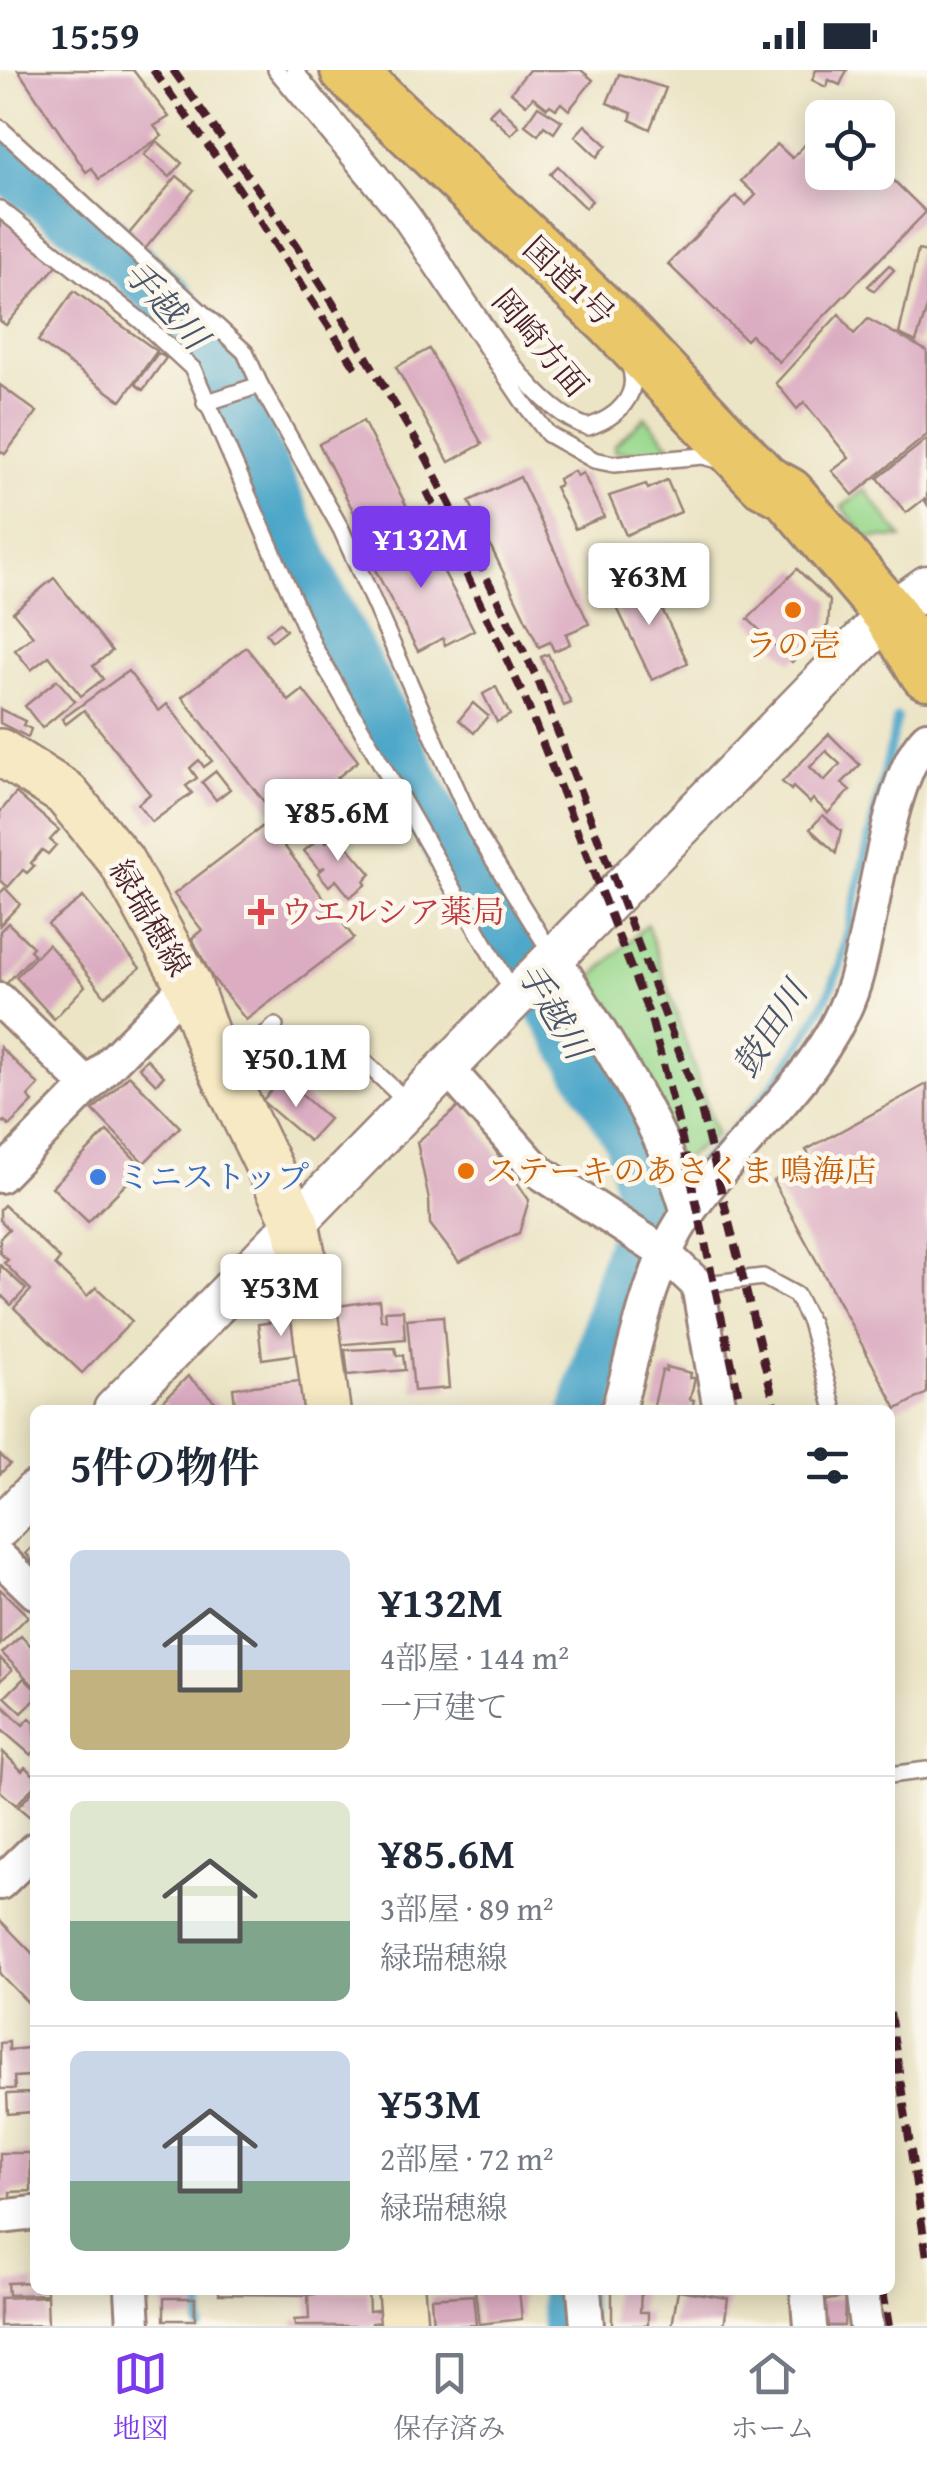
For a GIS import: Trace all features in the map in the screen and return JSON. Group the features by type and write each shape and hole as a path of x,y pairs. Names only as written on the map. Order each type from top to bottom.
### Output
{"highway":[{"name":"国道1号","path":"375,80 538,203 779,466 776,488 908,600 927,672"}],"main road":[{"name":"緑瑞穂線","path":"0,752 66,793 88,820 121,862 188,984 224,1074 296,1223 326,1405"},
{"path":"401,2295 404,2326"}],"street":[{"path":"119,1405 908,600"},
{"path":"619,1405 659,1250 680,1191 801,1077 842,1013 854,986 899,791 912,758 927,738"},
{"path":"552,961 633,1084 680,1191"},
{"path":"0,1176 188,984"},
{"path":"0,1000 88,1086"},
{"path":"448,1068 538,1171 659,1250 698,1286 719,1405"},
{"path":"0,1527 30,1496"},
{"path":"0,1558 30,1587"},
{"path":"0,1883 30,1858"},
{"path":"0,2217 30,2214"},
{"path":"132,2295 134,2326"},
{"path":"584,2295 587,2326"},
{"path":"807,2295 810,2326"},
{"path":"862,2295 866,2326"}],"lane":[{"path":"276,70 420,241 548,434 594,460 645,463 703,456 725,462 776,488"},
{"name":"岡崎方面","path":"294,70 412,214 420,241 555,412 588,427 605,422 628,399 633,385 632,369 623,353 460,192 375,80"},
{"path":"0,128 245,352 255,387 341,528 475,830 552,961"},
{"path":"0,209 141,321 193,370 314,646 518,996"},
{"path":"209,401 255,387"},
{"path":"224,1074 276,1026"},
{"path":"366,1063 411,1106"},
{"path":"698,1286 763,1277 796,1295 810,1322 833,1405"},
{"path":"895,1774 927,1770"}],"green space":[{"path":"645,417 673,448 639,453 614,451 615,445"},
{"path":"865,490 902,538 866,537 842,507"},
{"path":"647,924 716,1135 676,1165 585,984"}],"building":[{"path":"18,70 133,70 169,117 154,126 162,136 99,179 92,168 86,172"},
{"path":"529,70 581,70 593,80 569,110 561,103 556,109 550,105 547,108 533,97 526,105 511,92"},
{"path":"816,70 847,70 840,85 829,80 826,87 812,80"},
{"path":"619,74 666,88 650,129 630,120 632,113 607,103"},
{"path":"498,105 519,126 511,135 489,114"},
{"path":"538,106 562,121 554,133 544,126 538,135 525,125"},
{"path":"585,125 607,145 597,157 575,136"},
{"path":"157,141 182,163 170,177 144,155"},
{"path":"777,144 792,158 805,145 805,190 895,190 895,182 926,212 779,362 751,335 746,340 668,264 736,196 746,205 756,195 741,181"},
{"path":"558,166 592,201 585,208 550,174"},
{"path":"177,176 194,190 145,249 128,235"},
{"path":"0,216 58,264 6,325 0,321"},
{"path":"918,250 927,252 927,308 916,342 899,334"},
{"path":"889,265 894,270 874,291 868,286"},
{"path":"74,291 157,351 121,401 38,341"},
{"path":"839,314 854,334 868,319 927,351 927,435 853,495 832,471 849,458 804,402 797,409 776,383"},
{"path":"429,349 482,444 449,462 396,367"},
{"path":"158,353 166,358 143,390 135,384"},
{"path":"0,385 37,412 5,454 0,451"},
{"path":"363,421 408,509 364,532 319,444"},
{"path":"927,439 927,504 924,499 906,513 878,478"},
{"path":"574,471 577,476 583,473 604,517 575,529 555,487 560,485 558,479"},
{"path":"520,477 589,624 566,634 570,644 554,651 550,642 539,647 469,501"},
{"path":"667,480 681,512 626,535 609,496 646,484 648,489"},
{"path":"420,526 474,630 445,645 443,638 418,651 369,558 396,545 393,540"},
{"name":"ラの壱","path":"797,569 830,601 828,625 792,662 748,619"},
{"path":"646,576 688,663 652,680 610,593"},
{"path":"54,578 112,651 93,666 103,679 81,696 49,656 31,670 15,650 33,636 13,612"},
{"path":"280,623 286,630 272,641 266,633"},
{"path":"246,647 289,701 303,690 358,761 337,778 344,787 287,831 182,697"},
{"path":"548,654 571,703 564,706 541,657"},
{"path":"128,671 159,711 167,704 212,761 204,767 199,760 190,768 197,778 186,786 192,793 152,822 138,804 150,794 84,710 66,724 62,719"},
{"path":"57,680 75,701 42,728 25,706"},
{"path":"496,687 510,715 497,722 483,694"},
{"path":"473,703 488,716 474,733 459,720"},
{"path":"0,709 25,721 23,725 31,729 28,737 0,723"},
{"path":"829,734 860,765 842,783 850,790 828,813 813,799 810,803 782,782","holes":["826,751 840,764 824,781 810,767"]},
{"path":"216,771 230,789 216,800 202,782"},
{"path":"16,793 59,830 50,840 56,845 48,854 42,850 31,863 34,866 27,873 23,870 8,887 0,880 0,812"},
{"path":"362,796 376,814 360,827 346,809"},
{"path":"823,815 841,831 836,853 810,829"},
{"name":"ウエルシア薬局","path":"267,823 354,938 246,1020 212,977 192,938 202,930 174,894"},
{"path":"337,834 371,874 364,881 366,884 350,897 336,880 329,886 318,873 325,867 319,869 304,851 321,837 326,842"},
{"path":"5,888 20,904 0,925 0,893"},
{"path":"83,897 140,968 105,996 48,924"},
{"path":"8,923 33,947 30,950 34,954 5,985 0,980 0,931"},
{"path":"48,944 85,986 54,1019 16,977"},
{"path":"0,1047 39,1085 28,1097 33,1102 9,1126 4,1121 0,1125"},
{"path":"147,1059 164,1076 156,1084 139,1067"},
{"path":"129,1075 180,1127 144,1163 93,1110"},
{"path":"283,1078 329,1119 309,1141 262,1101"},
{"path":"927,1084 927,1393 897,1409 773,1181 812,1160 806,1150"},
{"name":"ステーキのあさくま 鳴海店","path":"463,1103 529,1200 519,1233 459,1262 430,1224 417,1142"},
{"name":"ミニストップ","path":"107,1131 143,1167 88,1222 52,1187"},
{"path":"4,1205 60,1259 55,1265 87,1296 96,1287 132,1321 82,1373 14,1308 31,1290 4,1263 8,1260 0,1253 0,1238 9,1229 0,1220"},
{"path":"0,1265 26,1289 11,1305 0,1294"},
{"path":"379,1300 381,1320 386,1320 385,1311 403,1310 405,1339 335,1345 331,1307"},
{"path":"443,1316 449,1388 414,1391 407,1319"},
{"path":"301,1319 305,1353 262,1359 258,1324"},
{"path":"395,1348 397,1356 403,1355 405,1370 348,1375 345,1350"},
{"path":"666,1367 691,1373 690,1378 695,1378 690,1399 694,1400 693,1405 654,1405 662,1370 666,1371"},
{"path":"188,1376 219,1405 165,1405 162,1402"},
{"path":"309,1380 312,1405 235,1405 233,1388"},
{"path":"0,1455 10,1464 0,1474"},
{"path":"0,1589 28,1616 0,1645"},
{"path":"21,1636 30,1645 30,1682 2,1653"},
{"path":"0,1658 12,1670 0,1681"},
{"path":"24,1678 30,1684 30,1705 22,1713 5,1697"},
{"path":"0,1703 23,1725 30,1718 30,1754 3,1731 0,1734"},
{"path":"3,1752 22,1771 25,1767 30,1772 30,1790 16,1805 0,1791"},
{"path":"30,1794 30,1817 18,1807"},
{"path":"0,1920 30,1951 30,2005 0,1974"},
{"path":"9,2042 9,2050 28,2048 29,2076 14,2077 15,2089 0,2089 0,2043"},
{"path":"30,2093 30,2112 8,2114 7,2094"},
{"path":"0,2153 30,2153 30,2191 10,2192 10,2198 0,2198"},
{"path":"30,2282 30,2294 8,2295 7,2283"},
{"path":"308,2295 368,2295 369,2311 387,2309 388,2321 372,2323 373,2326 295,2326 294,2320 309,2319"},
{"path":"473,2295 476,2325 433,2326 431,2298"},
{"path":"476,2295 520,2295 522,2319 479,2324"},
{"path":"612,2295 641,2295 640,2312 648,2312 648,2325 612,2326"},
{"path":"677,2295 728,2298 724,2326 672,2326"},
{"path":"47,2296 48,2325 0,2326 0,2298"},
{"path":"845,2297 844,2326 820,2326 816,2302"},
{"path":"164,2298 195,2298 195,2320 164,2320"}],"waterway":[{"name":"手越川","path":"0,163 104,239 166,299 216,362 317,591 468,885 512,940 631,1140 644,1211 587,1405"},
{"name":"鼓田川","path":"685,1176 733,1131 776,1080 827,996 840,966 897,718"},
{"name":"鼓田川","path":"644,1211 674,1186"},
{"path":"200,2326 202,2295"},
{"name":"手越川","path":"566,2295 568,2326"}],"railway":[{"path":"153,70 235,183 360,374"},
{"path":"173,70 283,225 357,341 427,459 538,680 701,1110 775,1405"},
{"path":"427,491 524,696 651,1019 678,1121 741,1405"},
{"path":"895,2046 927,2257"},
{"path":"884,2295 889,2326"}],"place":[{"name":"ラの壱","path":"793,610"},
{"name":"ウエルシア薬局","path":"261,912"},
{"name":"ステーキのあさくま 鳴海店","path":"466,1171"},
{"name":"ミニストップ","path":"98,1177"}]}
